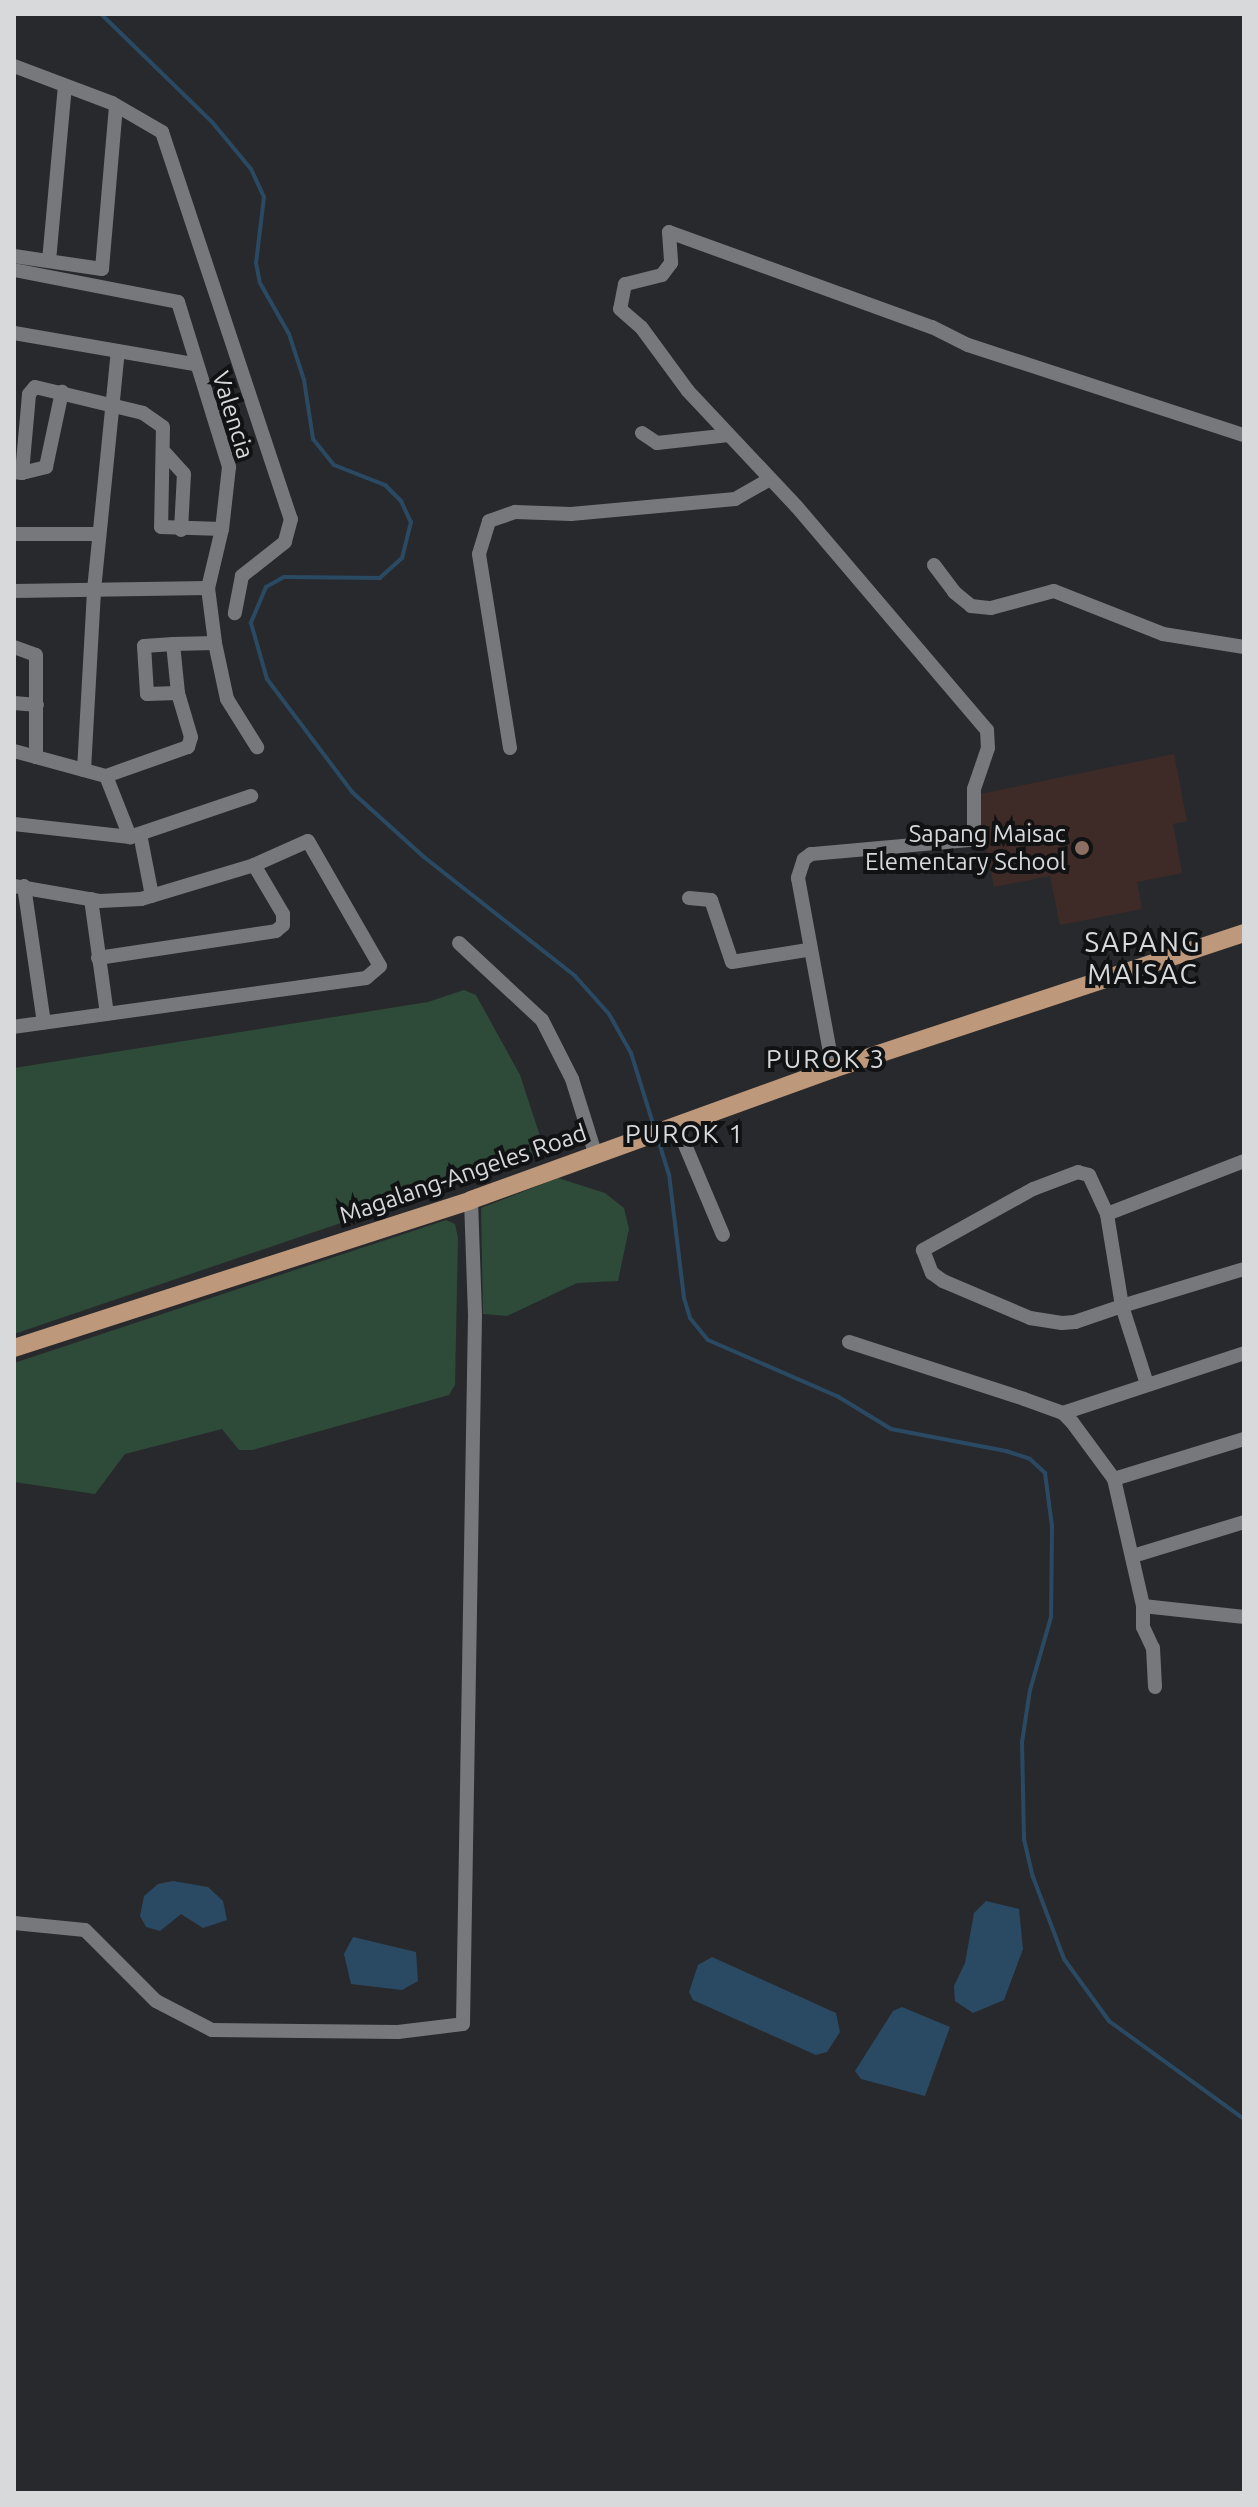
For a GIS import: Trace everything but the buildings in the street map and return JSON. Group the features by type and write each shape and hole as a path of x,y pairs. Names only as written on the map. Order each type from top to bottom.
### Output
{"main road":[{"name":"Magalang-Angeles Road","path":"14,1348 471,1200 833,1069 1244,933"}],"street":[{"path":"14,66 116,106 162,132 291,519 285,542 242,576 235,613"},
{"path":"49,261 65,86"},
{"path":"14,256 104,266 116,106"},
{"path":"833,1069 808,950 798,878 804,859 811,854 969,840 974,831 974,789 988,748 987,730 729,435 641,327 620,309 625,284 662,275 671,263 669,232 932,327 968,345 1244,435"},
{"name":"Valencia","path":"14,270 175,299 229,467 222,529 208,588 227,699 257,747"},
{"path":"14,333 194,364"},
{"path":"84,770 94,590 115,407 118,351"},
{"path":"62,392 46,467 18,472 30,389 62,392 157,419 165,453 160,523 164,529 222,529"},
{"path":"642,433 657,443 729,435"},
{"path":"165,453 184,474 181,530"},
{"path":"510,748 479,554 489,521 515,512 571,514 735,499 770,479"},
{"path":"14,534 99,534"},
{"path":"934,565 954,592 971,606 991,608 1054,591 1163,634 1244,647"},
{"path":"14,591 208,588"},
{"path":"178,693 147,694 144,646 215,643"},
{"path":"14,751 106,776 188,747 191,737 178,693 173,644"},
{"path":"14,647 36,655 36,757"},
{"path":"14,703 37,705"},
{"path":"106,776 135,835 152,896"},
{"path":"14,824 135,835 251,796"},
{"path":"14,1027 44,1023 366,978 380,966 308,841 254,865 152,896 91,899 19,886 44,1023"},
{"path":"98,958 276,931 283,925 283,914 254,865"},
{"path":"689,898 711,900 732,962 808,950"},
{"path":"91,899 107,1014"},
{"path":"459,943 542,1020 572,1079 595,1153"},
{"path":"674,1127 723,1235"},
{"path":"1107,1214 1244,1161"},
{"path":"1147,1384 1122,1306 1107,1214 1096,1182 1078,1172 929,1243 923,1256 943,1281 1030,1318 1075,1322 1122,1306 1244,1269"},
{"path":"14,1923 85,1930 156,2001 212,2030 398,2032 463,2024 475,1315 471,1200"},
{"path":"849,1342 1063,1413 1114,1479 1143,1606 1143,1627 1153,1648 1155,1687"},
{"path":"1063,1413 1244,1353"},
{"path":"1114,1479 1244,1439"},
{"path":"1133,1556 1244,1522"},
{"path":"1143,1606 1244,1617"}],"shaded area":[{"name":"Sapang Maisac Elementary School","path":"1174,754 1187,821 1173,824 1182,873 1137,882 1142,909 1060,925 1050,876 994,887 975,795"}],"green space":[{"path":"464,990 476,995 520,1075 542,1142 538,1156 14,1334 14,1068 428,1002"},
{"path":"558,1178 605,1193 624,1208 629,1229 618,1281 577,1283 507,1316 483,1314 481,1208"},
{"path":"446,1220 455,1224 458,1238 455,1385 449,1395 252,1450 239,1450 222,1429 125,1454 95,1494 14,1482 14,1363"}],"water":[{"path":"173,1881 208,1887 223,1901 227,1920 203,1928 181,1914 160,1931 146,1927 140,1916 144,1896 158,1884"},
{"path":"986,1901 1019,1909 1023,1949 1004,2000 973,2013 955,2001 954,1986 965,1963 974,1913"},
{"path":"353,1937 416,1952 418,1981 402,1990 351,1984 344,1954"},
{"path":"712,1957 836,2013 840,2032 827,2052 816,2055 693,2000 689,1992 698,1965"},
{"path":"902,2007 950,2027 925,2096 861,2079 855,2071 893,2011"}],"waterway":[{"path":"101,14 212,122 251,169 264,197 256,263 260,283 289,334 304,380 313,439 334,465 385,485 401,501 411,522 402,558 380,578 284,577 266,587 251,623 267,679 352,792 424,857 575,976 609,1014 631,1053 654,1127"},
{"path":"658,1139 669,1174 684,1298 690,1318 708,1340 837,1396 891,1429 1006,1451 1030,1459 1045,1473 1052,1526 1051,1617 1030,1690 1022,1742 1024,1839 1033,1877 1064,1959 1109,2021 1244,2119"}],"place":[{"name":"Sapang Maisac Elementary School","path":"1082,848"}],"district":[{"name":"SAPANG MAISAC","path":"1143,958"},
{"name":"PUROK 3","path":"826,1059"},
{"name":"PUROK 1","path":"685,1134"}]}
